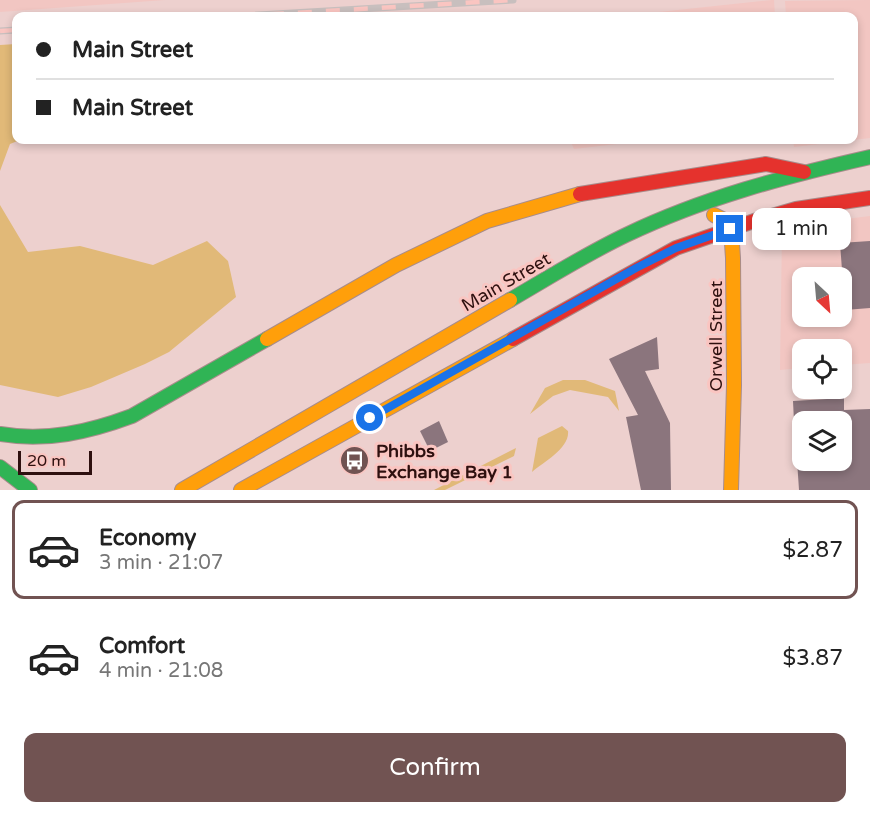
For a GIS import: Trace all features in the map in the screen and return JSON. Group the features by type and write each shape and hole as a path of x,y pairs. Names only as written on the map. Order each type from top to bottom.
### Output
{"main road":[{"name":"Main Street","path":"182,490 626,235 728,194 804,172 870,157"},
{"path":"0,434 40,437 71,434 105,427 132,416 396,266 487,221 570,196 766,164 804,172"},
{"path":"241,490 636,268 676,248 796,209 870,198"},
{"path":"689,209 718,217 724,220 730,229"},
{"name":"Orwell Street","path":"730,229 733,258 734,374 731,490"},
{"path":"5,471 30,490"}],"shaded area":[{"path":"0,0 165,0 0,12"},
{"path":"774,0 775,12 659,12"},
{"path":"870,0 870,138 858,140 858,12 786,12 785,1"},
{"path":"12,44 12,143 0,171 0,45"},
{"path":"572,144 617,144 574,149"},
{"path":"794,144 819,144 794,147"},
{"path":"0,205 28,252 80,246 153,265 207,241 228,261 236,297 169,352 91,387 58,397 0,385"},
{"path":"870,216 870,363 852,364 852,339 792,339 792,369 780,370 782,233 797,225"},
{"path":"563,380 585,380 615,391 619,411 608,397 570,390 553,396 530,414 545,388"},
{"path":"562,426 568,431 565,443 561,449 532,472 538,438"},
{"path":"516,448 514,456 445,490 434,490"}],"building":[{"path":"870,241 870,308 852,309 852,267 842,267 840,243"},
{"path":"657,337 659,369 645,371 670,423 671,490 641,490 626,417 638,415 609,359"},
{"path":"844,399 844,410 870,409 870,490 799,490 798,471 852,471 852,411 793,411 793,401"},
{"path":"439,421 448,442 430,451 420,431"}],"railway":[{"path":"310,12 513,0"},
{"path":"0,31 12,30"}],"traffic: fast":[{"path":"510,300 611,242 685,210 776,180 870,157"},
{"path":"0,434 34,437 67,434 100,427 132,416 267,339"},
{"path":"0,467 30,490"}],"traffic: slow":[{"path":"267,339 396,265 487,221 580,194"},
{"path":"714,215 724,220 731,229 733,258 734,385 731,490"},
{"path":"182,490 510,300"},
{"path":"241,490 513,339"}],"traffic: jam":[{"path":"580,194 766,164 804,172"},
{"path":"513,339 676,248 796,209 870,198"}],"place":[{"name":"Phibbs Exchange Bay 1","path":"355,461"}],"route":[{"path":"370,418 636,268 676,248 730,229"}]}
